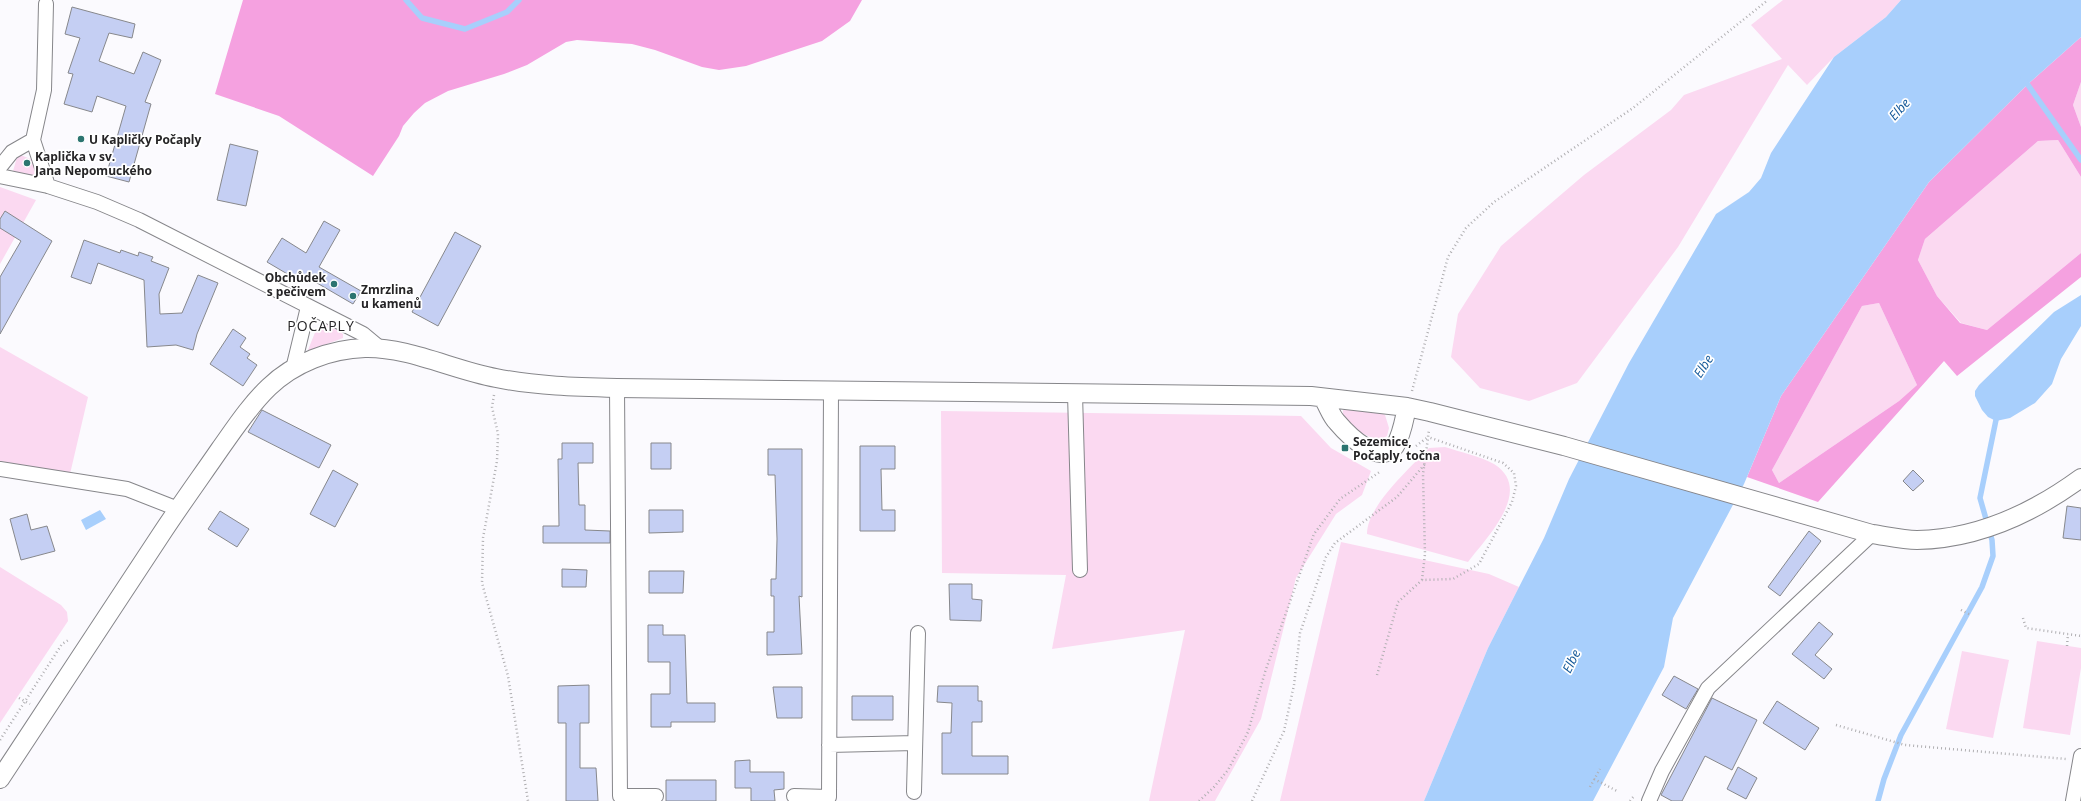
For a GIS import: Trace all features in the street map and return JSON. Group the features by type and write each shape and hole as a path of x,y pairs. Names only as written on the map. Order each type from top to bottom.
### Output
{"street":[{"path":"46,4 44,90 33,140 48,186"},
{"path":"0,167 12,152 33,140"},
{"path":"0,176 48,186 97,202 139,220 363,334 382,349"},
{"path":"293,369 308,307"},
{"path":"0,779 178,509 249,408 270,386 293,369 317,357 342,350 382,349 404,352 460,370 542,386 1323,398 1407,407 1564,446 1872,534 1916,540 1964,535 2016,518 2054,497 2081,478"},
{"path":"617,388 620,796 656,796"},
{"path":"794,796 829,797 831,391"},
{"path":"1075,394 1080,570"},
{"path":"1323,398 1336,422 1367,448 1380,454 1387,453 1394,447 1399,438 1407,407"},
{"path":"0,469 127,489 178,509"},
{"path":"1649,801 1662,771 1708,688 1872,534"},
{"path":"914,792 918,633"},
{"path":"829,745 916,743"},
{"path":"2073,801 2081,758"}],"path":[{"path":"1407,407 1448,257 1466,228 1494,202 1633,108 1768,0"},
{"path":"496,378 492,407 498,434 497,461 483,538 482,583 508,676 528,801"},
{"path":"1422,580 1425,554 1425,464 1430,412"},
{"path":"1411,450 1428,437"},
{"path":"1377,675 1398,602 1422,580 1453,579 1479,564 1512,502 1516,486 1514,473 1503,463 1428,437"},
{"path":"1252,801 1284,731 1294,685 1300,633 1326,557 1335,543 1397,497 1425,464"},
{"path":"1199,801 1214,787 1228,770 1248,732 1265,672 1314,534 1340,499 1382,470"},
{"path":"1961,610 1972,615"},
{"path":"2023,618 2026,628 2081,636"},
{"path":"2067,646 2068,634"},
{"path":"0,740 62,644 73,638"},
{"path":"1836,726 1905,745 2081,758"},
{"path":"1590,787 1600,769"},
{"path":"1594,778 1617,792"}],"shaded area":[{"path":"243,0 862,0 850,21 822,41 746,66 719,70 702,67 655,50 632,44 577,40 566,42 527,65 504,74 448,91 425,103 403,126 399,136 373,176 279,116 215,94"},
{"path":"1783,0 1901,0 1886,17 1834,57 1807,85 1788,65 1678,247 1577,383 1529,401 1480,388 1451,357 1458,314 1501,246 1584,175 1671,110 1684,95 1782,59 1751,25"},
{"path":"2081,37 2081,82 2073,105 2081,127 2081,177 2058,140 2038,141 1925,239 1918,260 1937,296 1960,323 1987,330 2081,253 2081,277 1957,376 1944,361 1818,502 1747,477 1781,396 1929,182 2028,84","holes":["1879,303 1917,385 1899,401 1779,483 1772,470 1862,306"]},
{"path":"2081,82 2081,127 2073,105"},
{"path":"2058,140 2081,177 2081,253 1987,330 1961,323 1937,296 1918,260 1925,239 2038,141"},
{"path":"18,154 33,160 37,167 34,177 13,171"},
{"path":"0,187 36,200 0,264"},
{"path":"1879,303 1917,385 1899,401 1779,483 1772,470 1862,306"},
{"path":"322,324 327,324 343,334 343,338 308,350 316,330"},
{"path":"0,347 88,397 70,474 0,461"},
{"path":"1343,406 1380,412 1385,415 1389,428 1387,436 1379,441 1361,433 1343,417"},
{"path":"941,411 1301,416 1331,448 1371,471 1362,495 1336,514 1296,578 1261,719 1215,801 1149,801 1185,630 1052,649 1066,575 942,573"},
{"path":"1445,447 1476,456 1494,464 1505,475 1510,487 1509,500 1503,514 1468,562 1367,534 1369,523 1374,512 1391,488 1429,448"},
{"path":"1341,542 1489,574 1519,587 1488,648 1424,801 1280,801"},
{"path":"0,567 61,605 67,612 68,621 0,723"},
{"path":"2037,641 2081,648 2081,668 2070,735 2023,728"},
{"path":"1962,651 2009,660 1993,738 1946,729"}],"water":[{"name":"Elbe","path":"1901,0 2081,0 2081,37 2028,84 1929,182 1781,396 1744,484 1673,618 1664,667 1593,801 1424,801 1488,648 1544,538 1569,479 1629,363 1716,214 1749,192 1761,178 1771,153 1834,57 1886,17"},
{"path":"2081,295 2081,326 2061,359 2052,384 2035,403 2010,418 1996,421 1988,417 1982,410 1975,396 1975,391 1979,385 2054,312"},
{"path":"100,510 106,519 86,530 81,520"}],"building":[{"path":"72,7 135,24 132,38 109,33 99,61 134,74 143,52 161,60 145,102 151,104 129,182 106,176 126,106 97,96 92,112 64,104 73,74 68,73 80,38 65,34"},
{"path":"230,144 258,151 246,206 217,200"},
{"path":"5,211 52,241 0,334 0,277 21,241 0,228 0,219"},
{"path":"324,221 340,230 319,267 361,291 353,304 305,276 301,282 267,262 282,238 306,253"},
{"path":"455,232 481,246 438,326 412,312"},
{"path":"84,240 120,253 121,250 138,256 139,252 153,257 151,261 169,268 159,294 160,314 182,313 198,275 218,283 197,334 193,350 176,345 147,347 144,280 98,263 91,284 71,277"},
{"path":"233,329 246,338 240,347 250,354 247,358 257,365 243,386 210,364"},
{"path":"262,410 331,445 319,468 248,432"},
{"path":"562,443 593,443 593,463 578,463 579,505 585,505 585,530 610,531 610,543 543,543 543,526 559,526 558,459 562,459"},
{"path":"651,443 671,443 671,469 651,469"},
{"path":"860,446 895,446 895,469 881,469 882,510 895,510 895,531 860,531"},
{"path":"768,449 802,449 802,597 799,596 802,654 767,655 767,632 774,632 774,596 771,596 771,579 776,579 777,539 775,475 768,475"},
{"path":"333,470 358,484 335,527 310,514"},
{"path":"1913,470 1924,481 1913,491 1903,481"},
{"path":"2067,506 2081,508 2081,540 2063,538"},
{"path":"649,510 683,510 683,532 649,533"},
{"path":"220,511 249,529 237,547 208,529"},
{"path":"27,514 31,530 47,526 55,551 21,560 10,519"},
{"path":"1809,531 1821,541 1780,596 1768,587"},
{"path":"562,569 587,570 586,587 562,587"},
{"path":"649,571 684,571 683,593 649,593"},
{"path":"949,584 972,584 972,599 982,600 981,621 950,620"},
{"path":"1819,622 1833,634 1815,655 1832,669 1824,679 1792,654"},
{"path":"648,625 663,625 663,635 685,635 687,703 715,703 715,722 671,722 671,727 651,727 651,694 670,694 670,662 648,662"},
{"path":"1674,676 1698,689 1686,709 1662,695"},
{"path":"589,685 589,723 580,723 580,768 596,768 598,801 566,801 566,723 558,723 558,686"},
{"path":"938,686 978,686 978,701 982,701 982,722 972,722 972,756 1008,756 1008,774 942,774 942,733 951,733 952,703 937,702"},
{"path":"773,687 802,687 802,718 777,718"},
{"path":"852,696 893,696 893,720 852,720"},
{"path":"1712,698 1757,720 1732,770 1705,756 1682,801 1672,801 1661,795"},
{"path":"1777,701 1819,728 1805,750 1763,723"},
{"path":"750,760 750,772 784,772 784,789 774,790 775,801 751,801 751,788 735,788 735,761"},
{"path":"1738,767 1757,778 1746,799 1727,789"},
{"path":"666,780 716,780 716,801 666,801"}],"waterway":[{"path":"406,0 422,18 465,29 507,12 519,0"},
{"path":"2023,78 2081,160"},
{"path":"1878,801 1884,779 1901,735 1982,587 1993,556 1992,540 1980,498 1997,415"}],"place":[{"name":"U Kapličky Počaply","path":"81,139"},
{"name":"Kaplička v sv. Jana Nepomuckého","path":"27,163"},
{"name":"Obchůdek s pečivem","path":"334,284"},
{"name":"Zmrzlina u kamenů","path":"353,296"},
{"name":"Sezemice, Počaply, točna","path":"1345,448"}],"district":[{"name":"POČAPLY","path":"321,325"}]}
